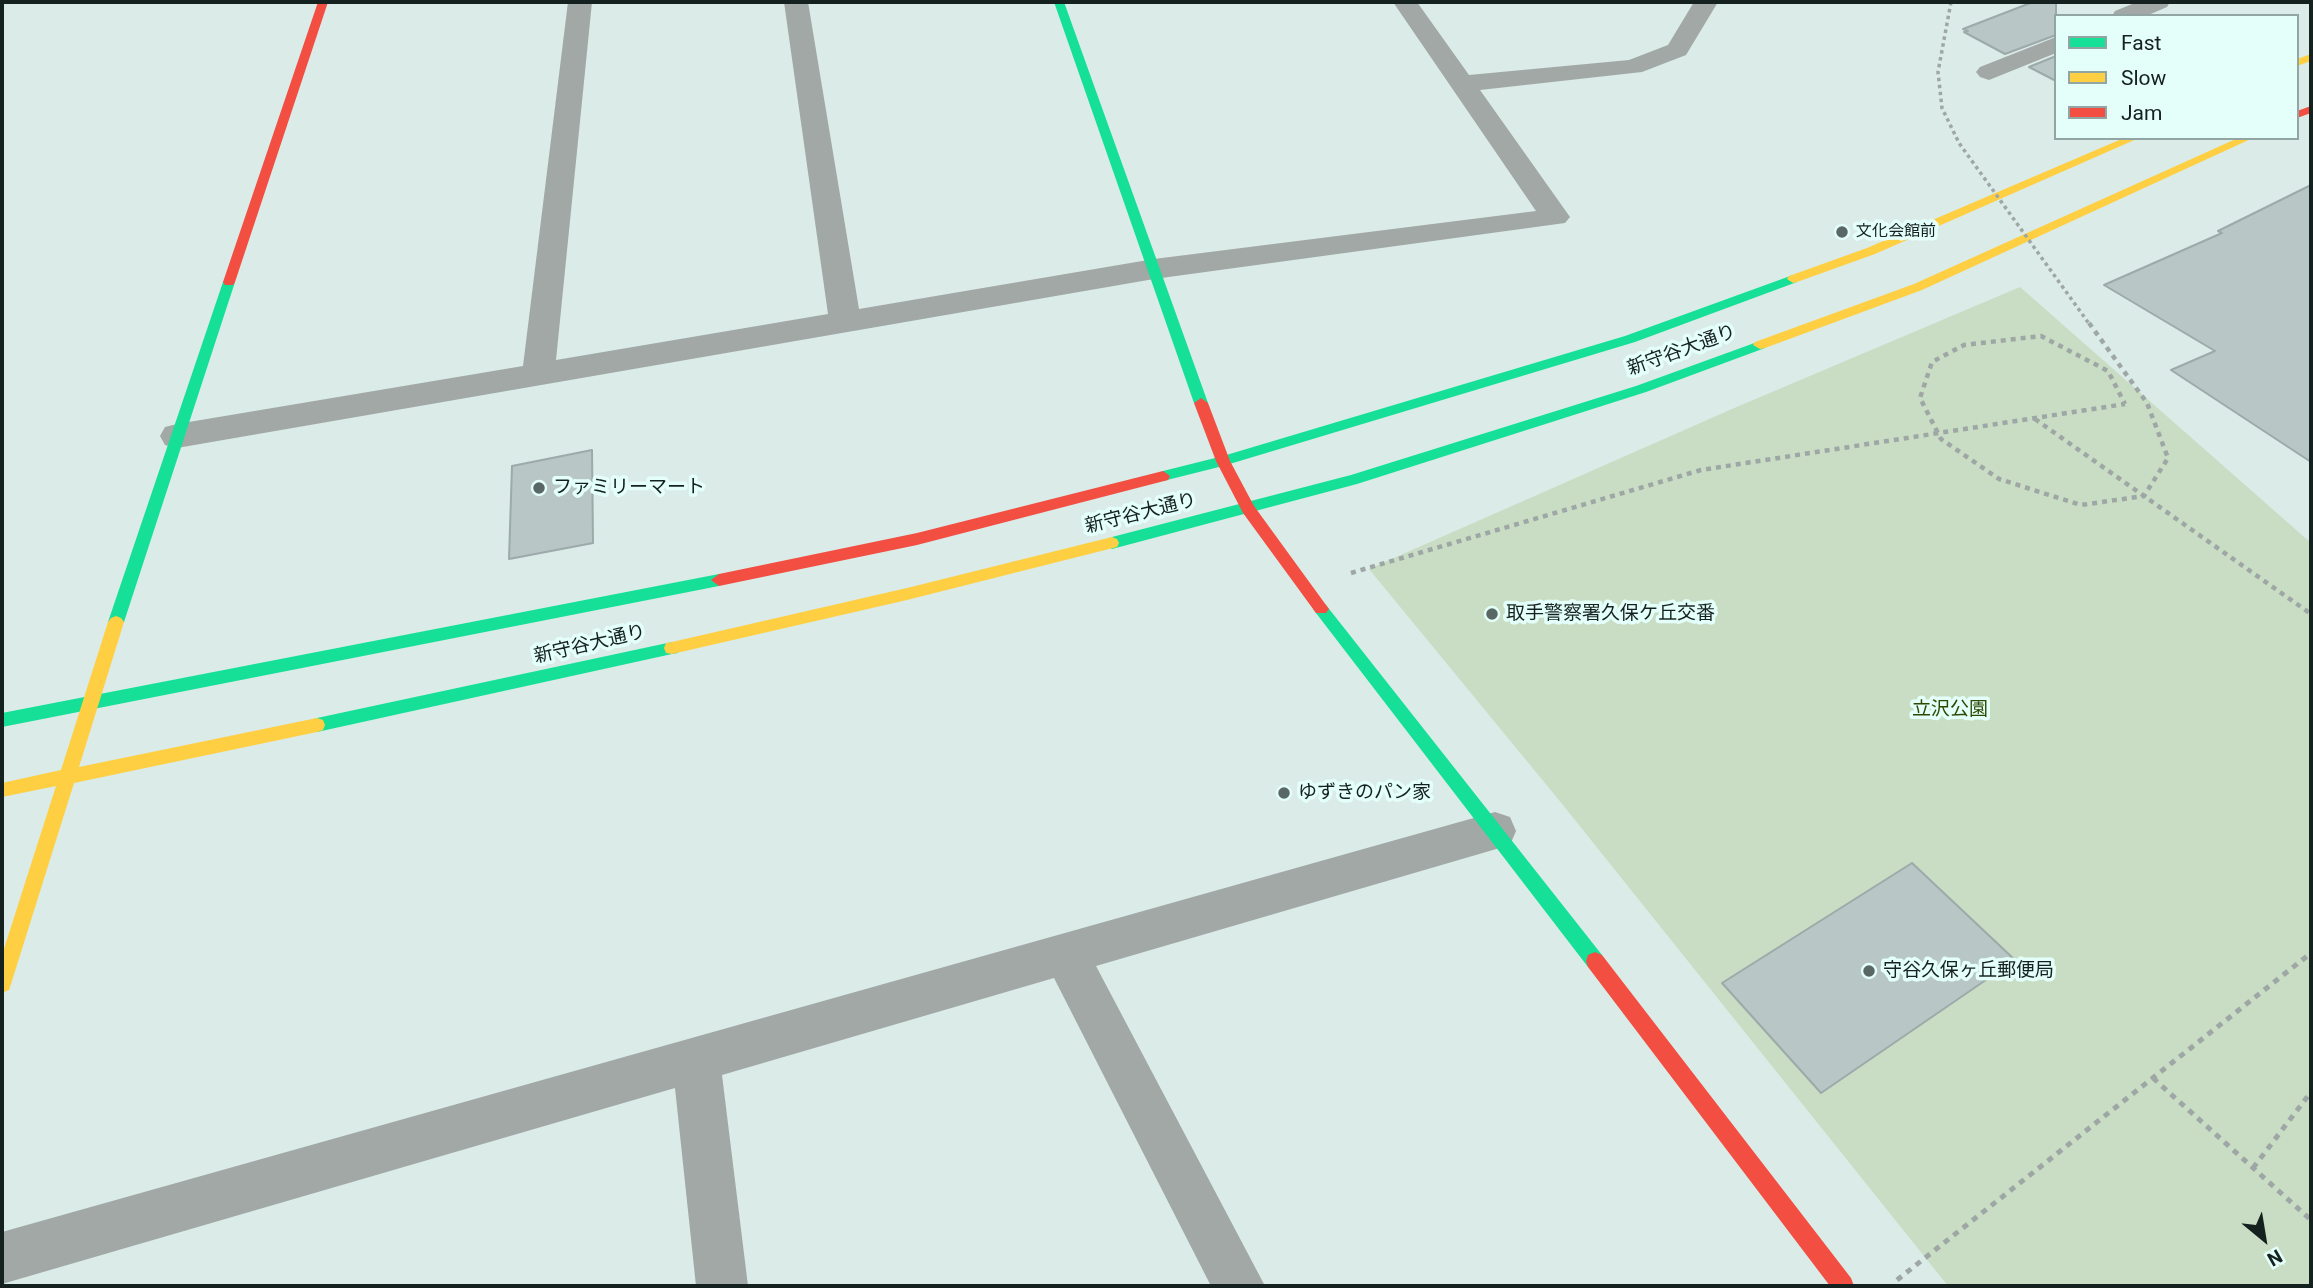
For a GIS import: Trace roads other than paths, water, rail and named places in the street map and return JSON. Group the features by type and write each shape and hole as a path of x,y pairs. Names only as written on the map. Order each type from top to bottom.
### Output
{"street":[{"path":"2,984 89,704 323,2"},
{"path":"538,374 580,2"},
{"path":"796,2 845,322"},
{"path":"1059,2 1223,461 1248,509 1303,587 1495,831 1843,1286"},
{"path":"177,436 1154,269 1555,217 1405,2"},
{"path":"1462,84 1633,67 1677,50 1706,2"},
{"path":"2129,14 2158,2"},
{"path":"1989,72 2054,45"},
{"name":"新守谷大通り","path":"2,720 917,539 1223,461 1630,339 1871,251 2129,140"},
{"name":"新守谷大通り","path":"2,790 540,678 880,601 1248,509 1378,472 1641,389 1906,291 2244,140"},
{"path":"2,1258 1495,831"},
{"path":"1066,955 1239,1286"},
{"path":"696,1061 722,1286"}],"place":[{"name":"文化会館前","path":"1842,232"},
{"name":"ファミリーマート","path":"539,488"},
{"name":"取手警察署久保ケ丘交番","path":"1492,614"},
{"name":"ゆずきのパン家","path":"1284,793"},
{"name":"守谷久保ヶ丘郵便局","path":"1869,971"}],"park label":[{"name":"立沢公園","path":"1950,710"}]}
